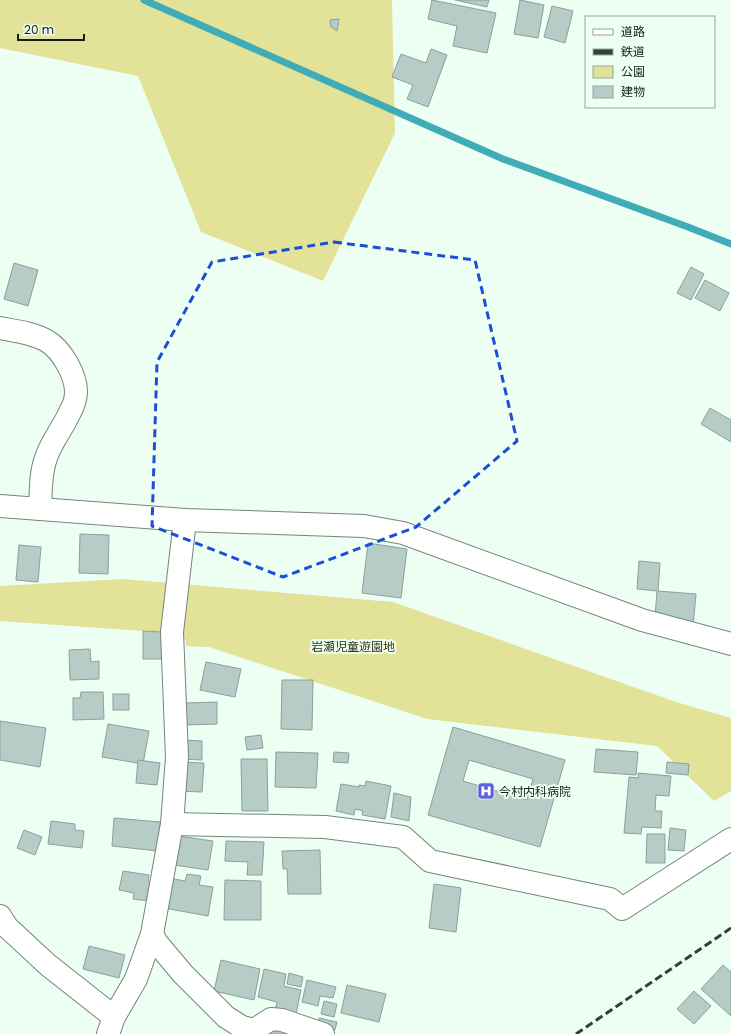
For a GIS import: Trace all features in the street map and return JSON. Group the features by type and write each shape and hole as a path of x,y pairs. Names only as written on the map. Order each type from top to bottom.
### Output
{"street":[{"path":"0,328 31,335 47,341 62,356 73,374 76,393 70,412 46,457 42,470 40,509"},
{"path":"0,506 185,520 364,526 403,533 642,620 731,644"},
{"path":"0,916 7,927 111,1026 136,979 152,934 172,824 177,757 172,632 185,520"},
{"path":"172,824 325,827 403,837 430,861 610,899 622,909 731,839"},
{"path":"152,934 157,943 182,974 226,1017 242,1027 254,1030 270,1019 282,1020 322,1034"}],"highlighted area":[{"path":"334,242 475,260 517,441 416,527 283,577 152,526 157,362 212,262"}],"green space":[{"path":"0,0 392,0 395,133 323,281 201,232 138,76 0,48"},
{"name":"岩瀬児童遊園地","path":"123,579 393,602 676,702 731,718 731,791 714,801 657,746 427,719 209,647 186,646 186,640 162,632 0,621 0,586"}],"building":[{"path":"432,0 496,13 487,53 453,46 457,26 428,19"},
{"path":"455,0 489,0 487,7"},
{"path":"520,0 544,5 538,38 514,34"},
{"path":"552,6 573,11 565,43 544,37"},
{"path":"339,19 337,31 331,27 330,20"},
{"path":"431,49 447,55 428,107 407,99 413,85 392,77 401,54 426,63"},
{"path":"14,263 38,270 28,306 4,299"},
{"path":"691,267 704,274 691,300 677,293"},
{"path":"705,280 729,293 720,311 695,298"},
{"path":"710,408 731,420 731,442 701,424"},
{"path":"80,534 109,535 108,574 79,573"},
{"path":"368,543 407,549 401,598 362,593"},
{"path":"19,545 41,547 38,582 16,580"},
{"path":"639,561 660,563 658,591 696,594 693,626 655,617 657,591 637,589"},
{"path":"143,631 162,632 162,659 143,659"},
{"path":"90,649 91,662 99,661 99,679 70,680 69,650"},
{"path":"206,662 241,669 235,697 200,690"},
{"path":"282,680 313,680 312,730 281,729"},
{"path":"81,692 103,692 104,719 73,720 73,698 80,698"},
{"path":"113,694 129,694 129,710 113,710"},
{"path":"217,702 217,724 185,725 185,703"},
{"path":"0,721 46,728 40,767 0,760"},
{"path":"108,724 149,731 143,764 102,757"},
{"path":"453,727 565,760 540,847 428,815","holes":["469,760 533,779 527,800 463,781"]},
{"path":"261,735 263,748 247,750 245,737"},
{"path":"181,740 202,741 202,760 180,759"},
{"path":"596,749 638,752 636,775 594,772"},
{"path":"276,752 318,753 316,788 275,787"},
{"path":"334,752 349,753 348,763 333,762"},
{"path":"241,759 267,759 268,811 242,811"},
{"path":"138,760 160,763 157,785 136,783"},
{"path":"180,762 204,763 202,792 178,791"},
{"path":"667,762 689,764 688,775 666,773"},
{"path":"638,773 671,776 669,796 656,795 655,811 662,811 661,828 642,827 641,834 624,833 629,777 638,778"},
{"path":"366,781 391,786 385,819 362,815 363,811 355,809 354,815 336,811 341,784 359,787 359,785 365,786"},
{"path":"394,793 411,797 409,821 391,817"},
{"path":"114,818 160,822 158,851 112,846"},
{"path":"51,821 75,824 75,830 84,831 82,848 48,844"},
{"path":"670,828 686,830 684,851 668,850"},
{"path":"24,830 42,837 35,855 17,848"},
{"path":"647,834 665,834 665,863 646,863"},
{"path":"178,836 213,841 208,870 174,865"},
{"path":"226,841 264,842 262,875 247,875 248,862 225,861"},
{"path":"320,850 321,894 288,894 287,869 283,869 282,851"},
{"path":"123,871 149,875 148,881 152,882 149,901 133,899 134,893 119,890"},
{"path":"187,874 201,876 199,885 213,887 208,916 164,908 169,878 185,881"},
{"path":"225,880 261,881 261,920 224,920"},
{"path":"434,884 461,888 456,932 429,928"},
{"path":"89,946 125,955 119,978 83,969"},
{"path":"221,960 260,969 254,1000 214,991"},
{"path":"723,965 731,972 731,1016 701,989"},
{"path":"264,969 286,974 284,986 301,990 296,1014 275,1010 277,1002 258,997"},
{"path":"289,973 303,977 301,987 287,984"},
{"path":"307,980 336,987 333,998 320,996 318,1006 302,1002"},
{"path":"347,985 386,994 379,1022 341,1013"},
{"path":"694,991 711,1006 694,1024 677,1009"},
{"path":"324,1001 337,1004 334,1017 321,1014"},
{"path":"319,1018 337,1022 335,1030 317,1026"},
{"path":"271,1023 296,1034 266,1034"}],"waterway":[{"path":"144,0 503,159 731,244"}],"railway":[{"path":"576,1034 731,928"}],"place":[{"name":"今村内科病院","path":"486,791"}]}
